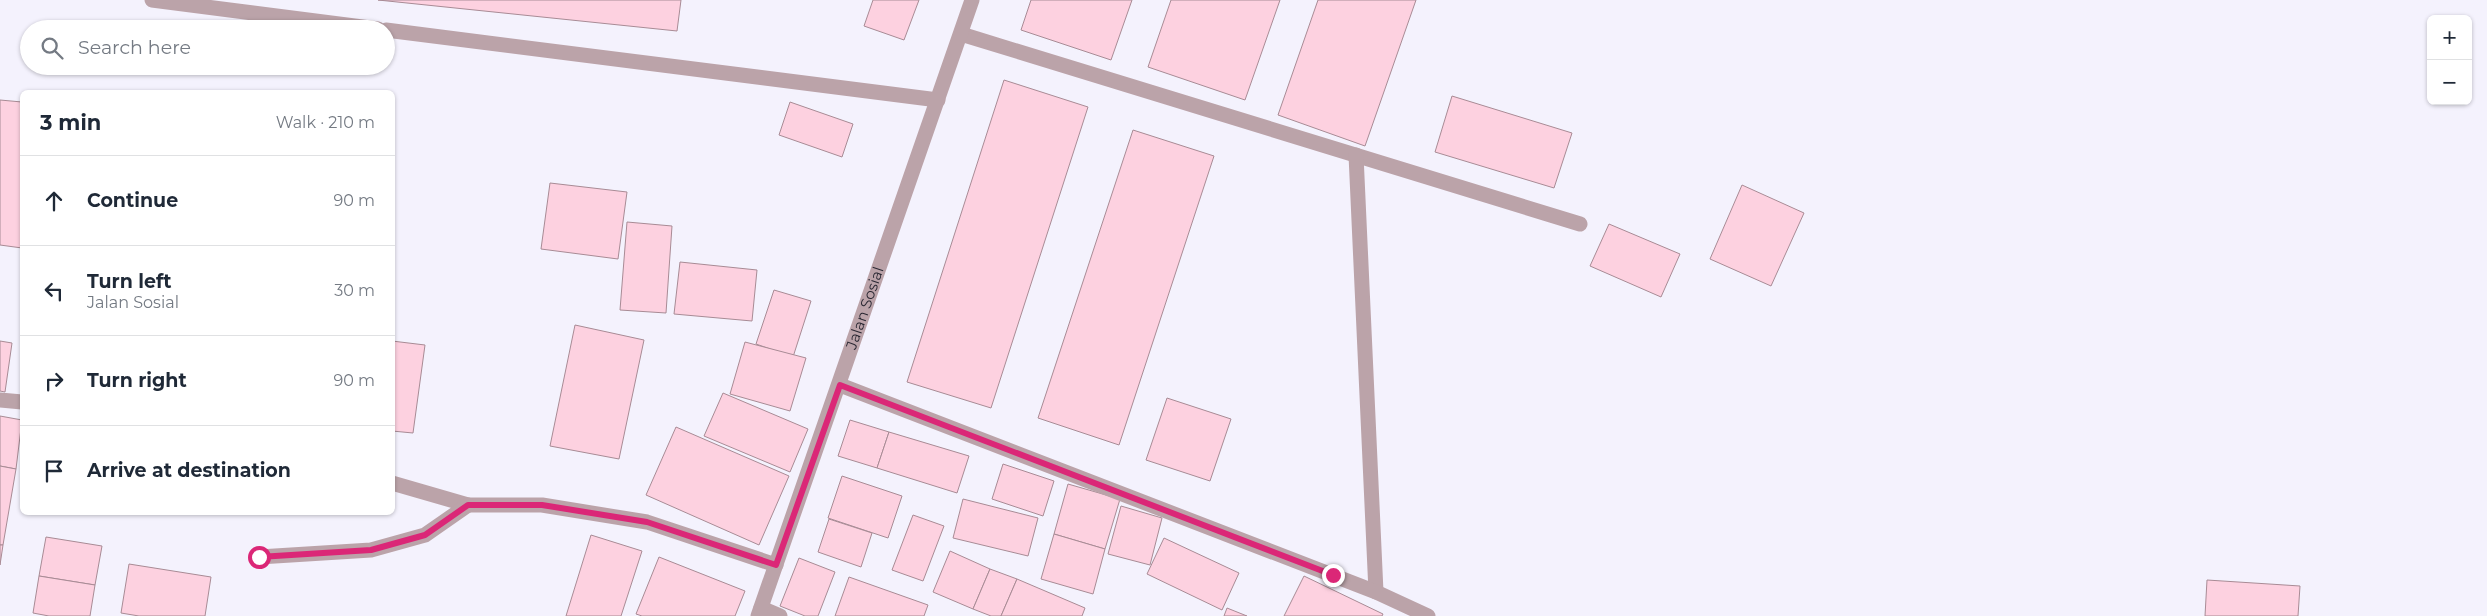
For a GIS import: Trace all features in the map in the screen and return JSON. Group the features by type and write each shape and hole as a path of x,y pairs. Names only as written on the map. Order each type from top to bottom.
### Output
{"street":[{"path":"152,0 308,20"},
{"name":"Jalan Sosial","path":"760,612 972,0"},
{"path":"395,31 938,100"},
{"path":"961,34 1580,224"},
{"path":"1356,155 1376,592"},
{"path":"840,385 1376,592 1428,616"},
{"path":"0,400 20,402"},
{"path":"395,484 468,505 542,505 647,522 776,565"},
{"path":"259,557 371,550 425,535 468,505"},
{"path":"760,612 780,616"}],"building":[{"path":"378,0 681,0 677,31"},
{"path":"873,0 919,0 904,40 864,26"},
{"path":"1031,0 1132,0 1111,60 1021,30"},
{"path":"1171,0 1280,0 1245,100 1148,67"},
{"path":"1318,0 1416,0 1365,146 1278,115"},
{"path":"1004,80 1088,107 991,408 907,382"},
{"path":"1452,96 1572,133 1554,188 1435,152"},
{"path":"0,100 20,102 20,248 0,245"},
{"path":"790,102 853,124 842,157 779,135"},
{"path":"1133,130 1214,156 1119,445 1038,418"},
{"path":"550,183 627,192 618,259 541,249"},
{"path":"1742,185 1804,213 1771,286 1710,259"},
{"path":"627,222 672,226 666,313 620,310"},
{"path":"1609,224 1680,254 1661,297 1590,266"},
{"path":"680,262 757,270 752,321 674,314"},
{"path":"774,290 811,301 793,357 756,344"},
{"path":"575,325 644,340 619,459 550,446"},
{"path":"0,341 12,343 5,392 0,391"},
{"path":"395,341 425,345 413,433 395,431"},
{"path":"745,342 806,358 790,411 730,394"},
{"path":"723,393 808,429 790,472 704,436"},
{"path":"1167,398 1231,419 1210,481 1146,460"},
{"path":"0,416 20,420 16,469 0,466"},
{"path":"850,420 889,432 877,468 838,456"},
{"path":"676,427 789,476 759,545 646,495"},
{"path":"889,432 969,456 957,493 877,468"},
{"path":"1003,464 1054,481 1043,516 992,499"},
{"path":"0,466 16,469 3,545 0,545"},
{"path":"842,476 902,496 888,538 828,518"},
{"path":"1068,484 1120,499 1105,549 1054,534"},
{"path":"963,499 1038,518 1028,556 953,538"},
{"path":"1121,506 1162,518 1150,565 1108,554"},
{"path":"913,515 944,526 923,581 892,570"},
{"path":"829,519 872,533 861,567 818,552"},
{"path":"1054,534 1105,549 1093,594 1041,579"},
{"path":"591,535 642,551 621,616 566,616"},
{"path":"46,537 102,546 95,585 39,576"},
{"path":"1164,538 1239,573 1222,610 1147,574"},
{"path":"0,545 3,545 0,565"},
{"path":"950,551 990,569 973,609 933,592"},
{"path":"659,557 745,591 735,616 642,616 636,614"},
{"path":"799,558 835,572 818,616 805,616 780,606"},
{"path":"129,564 211,577 205,616 139,616 121,613"},
{"path":"990,569 1017,579 1001,616 991,616 973,609"},
{"path":"39,576 95,585 90,616 49,616 33,613"},
{"path":"1304,576 1383,614 1382,616 1284,616"},
{"path":"849,577 928,605 924,616 835,616"},
{"path":"1017,579 1085,608 1082,616 1001,616"},
{"path":"2207,580 2300,586 2298,616 2205,616"},
{"path":"1227,608 1247,616 1224,616"}],"route":[{"path":"259,557 371,550 425,535 468,505 542,505 647,522 776,565 840,385 1333,575"}]}
